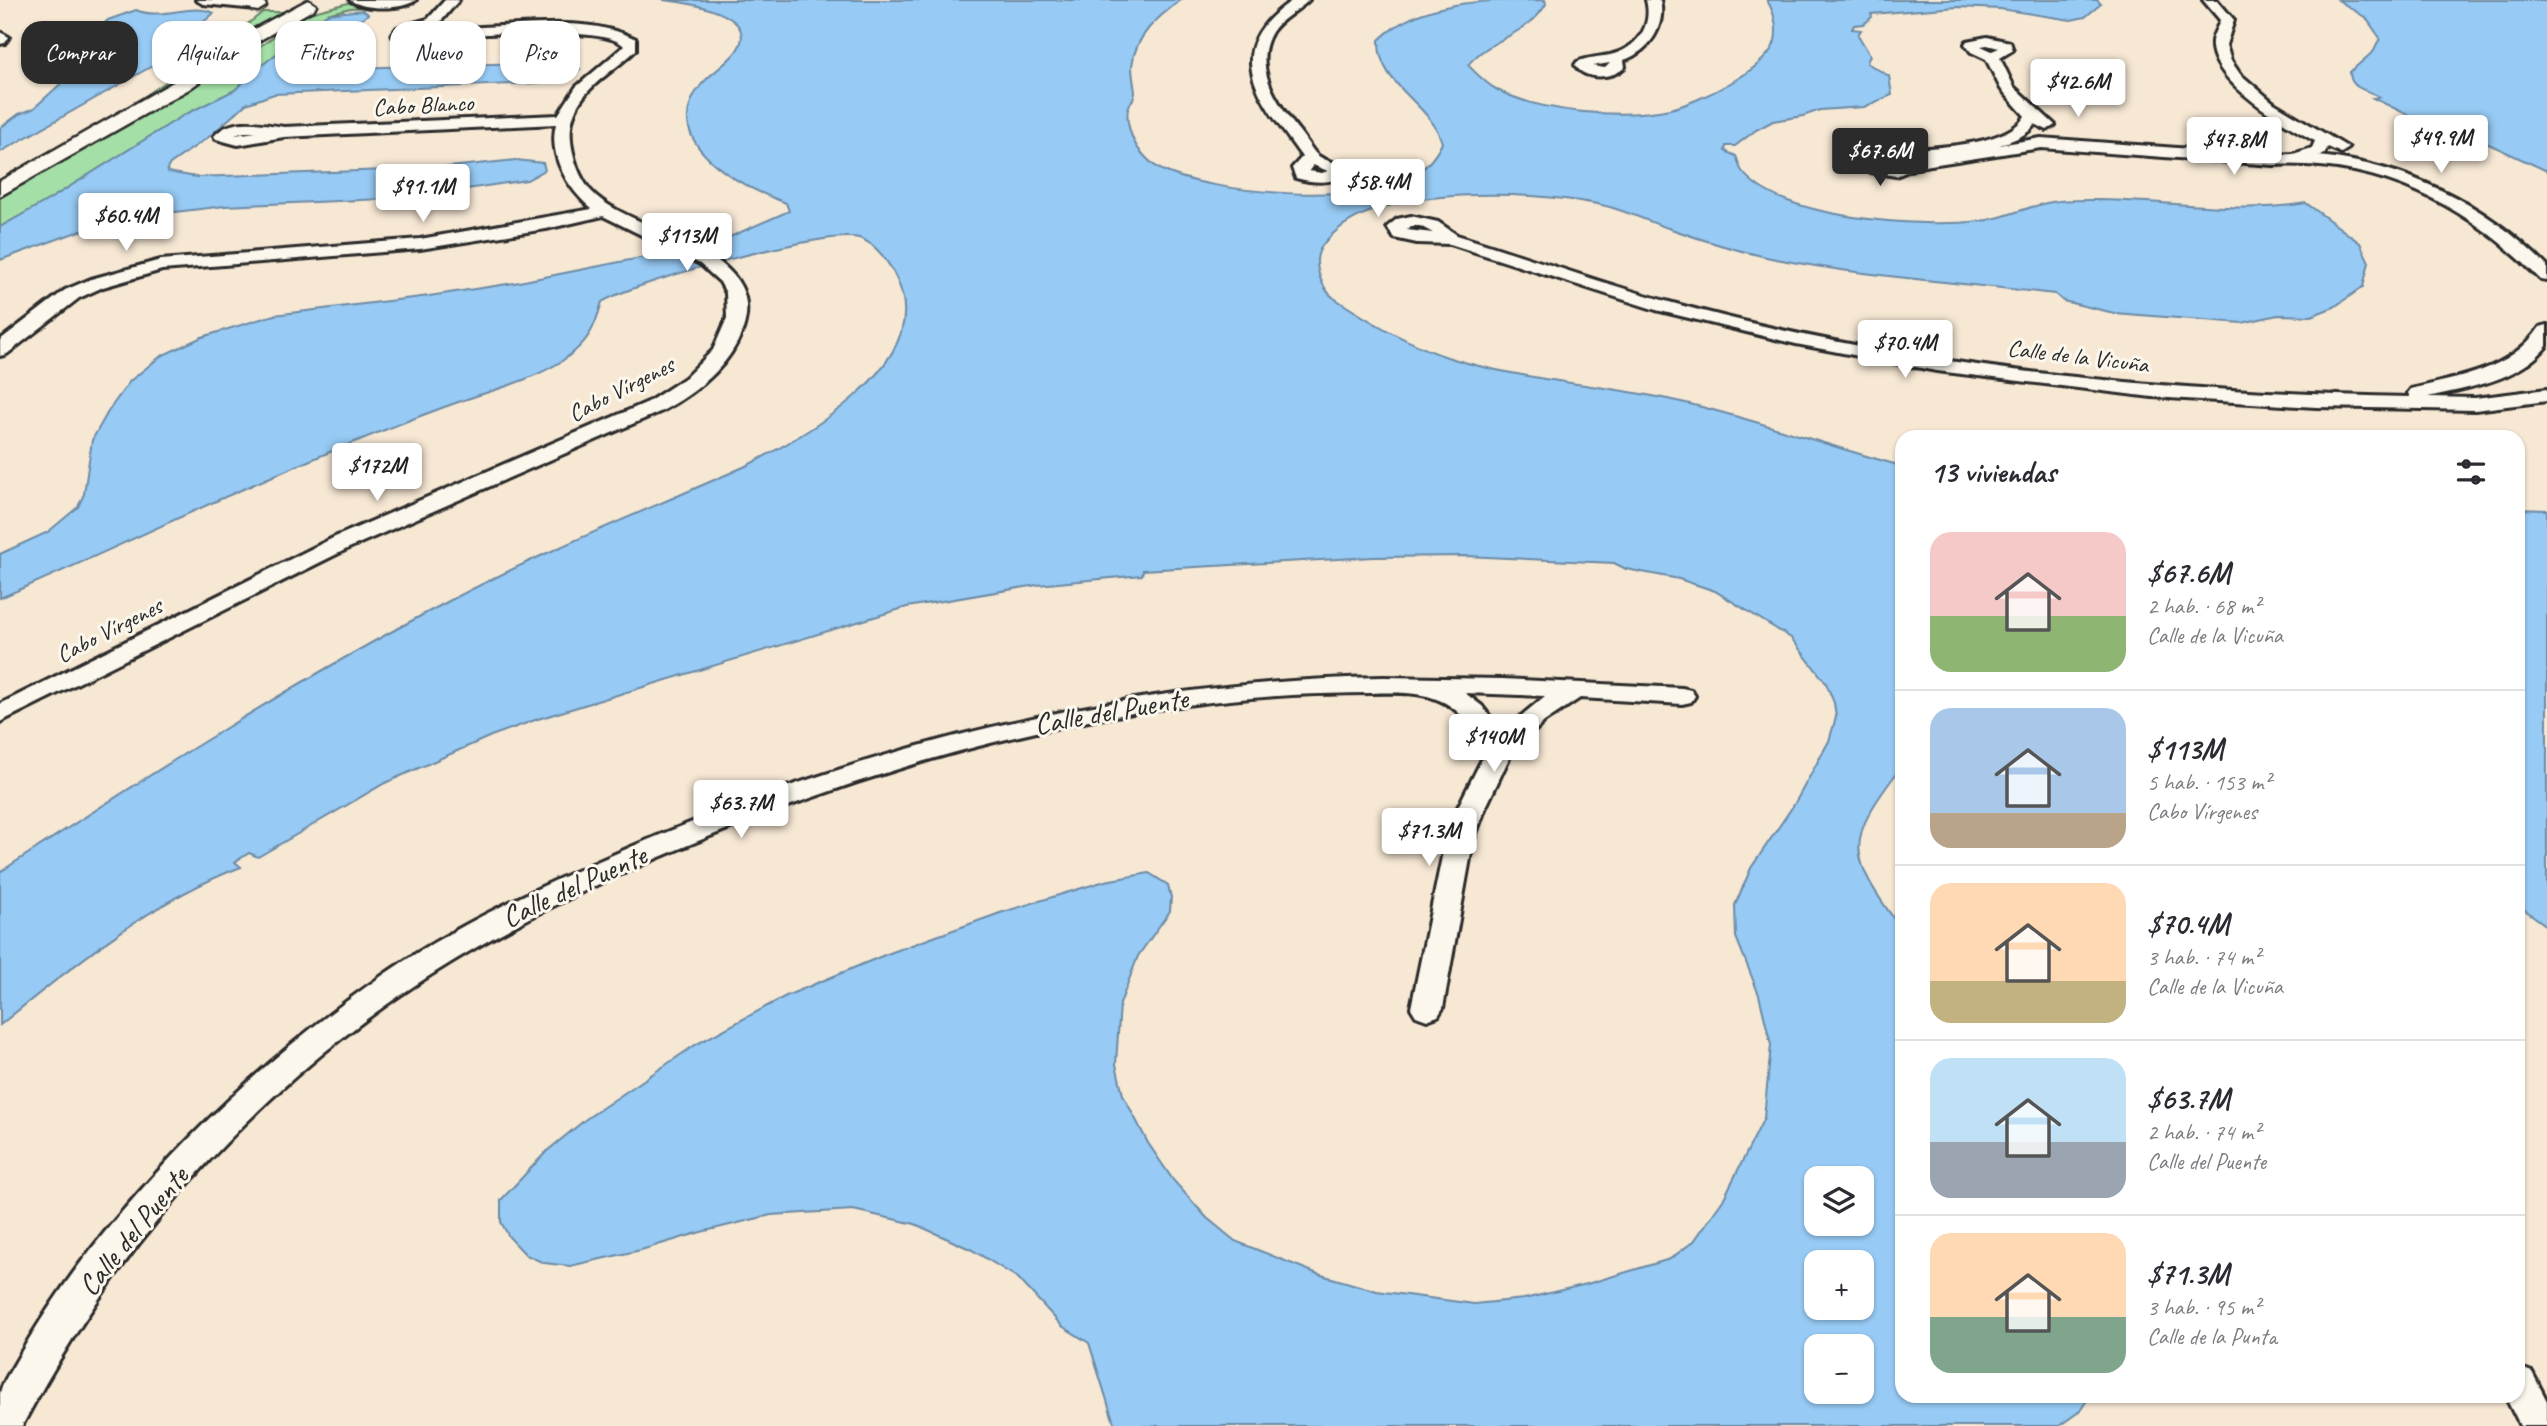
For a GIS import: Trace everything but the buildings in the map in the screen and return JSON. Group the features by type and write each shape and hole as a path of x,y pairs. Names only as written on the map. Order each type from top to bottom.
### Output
{"street":[{"path":"203,0 285,8 313,2"},
{"path":"357,0 379,3 409,0"},
{"path":"433,21 452,0"},
{"path":"1303,0 1276,18 1266,29 1259,39 1258,63 1259,77 1269,97 1311,158"},
{"path":"1618,58 1636,47 1652,30 1658,12 1653,0"},
{"path":"2210,0 2227,20 2218,42 2225,65 2234,77 2278,111 2324,139 2399,176 2476,219 2535,263 2547,276"},
{"path":"0,190 182,85 249,39 313,2"},
{"path":"0,175 154,85 232,32 256,4"},
{"path":"486,32 595,30 628,39 631,47 586,86 563,119"},
{"path":"1992,56 2008,89 2033,115 2063,133 2110,148"},
{"path":"2033,115 2031,125 2018,134 1906,159 2041,142 2222,158 2295,159 2349,165 2399,176"},
{"name":"Cabo Blanco","path":"284,132 563,119"},
{"name":"Cabo Vírgenes","path":"0,714 381,525 621,424 692,384 713,364 735,328 738,313 729,281 717,269 605,211 575,182 566,166 561,132 563,119"},
{"path":"2018,134 2041,142"},
{"path":"2295,159 2318,151 2324,139"},
{"path":"0,350 36,323 75,304 149,279 244,259 431,242 605,211"},
{"name":"Calle de la Vicuña","path":"1451,239 1663,306 1861,352 2039,379 2258,399 2475,404 2547,395"},
{"name":"Calle de la Vicuña","path":"2379,402 2466,381 2538,358 2547,331"},
{"path":"1416,684 1468,705 1482,720 1499,751"},
{"name":"Calle del Puente","path":"1,1426 29,1372 92,1277 164,1186 285,1068 400,979 505,917 622,862 762,804 892,761 997,732 1098,711 1205,695 1292,687 1416,684 1682,696"},
{"path":"1427,1008 1460,842 1471,809 1499,751 1534,715 1554,699 1576,690"},
{"path":"2525,1397 2540,1426"}],"green space":[{"path":"348,3 378,4 374,7 350,8 327,14 318,21 294,21 302,15"},
{"path":"263,12 283,12 261,27 261,21 251,21"},
{"path":"275,35 275,55 261,66 261,45"},
{"path":"163,84 173,84 0,186 0,180 133,104"},
{"path":"195,84 241,84 235,90 184,115 0,227 0,198"}],"water":[{"path":"663,0 1181,0 1149,28 1134,55 1132,66 1135,94 1127,117 1134,142 1140,151 1157,167 1183,178 1246,190 1318,194 1352,192 1405,180 1427,165 1439,149 1442,143 1436,129 1387,70 1381,56 1379,40 1395,27 1434,10 1477,2 1545,0 1546,4 1529,23 1487,49 1468,65 1496,89 1535,104 1582,112 1629,113 1682,106 1730,83 1759,63 1770,52 1776,35 1775,19 1767,0 2097,0 2101,4 2085,17 2071,20 2000,9 1958,7 1871,14 1872,17 1864,24 1854,25 1852,29 1861,30 1858,35 1870,55 1867,63 1889,76 1892,95 1864,107 1820,110 1773,121 1735,146 1726,146 1725,151 1736,156 1742,171 1761,188 1819,210 1854,217 1955,223 1998,218 2043,204 2070,200 2224,207 2306,203 2360,243 2369,262 2363,287 2334,307 2311,316 2278,315 2242,323 2114,313 2063,301 2055,294 1802,264 1718,244 1607,206 1536,196 1461,196 1423,199 1389,206 1358,217 1335,232 1323,245 1317,257 1322,282 1334,298 1389,331 1447,357 1504,372 1677,401 1895,464 1895,776 1870,813 1862,831 1859,848 1870,883 1895,920 1895,1403 2085,1403 2080,1411 2059,1426 1115,1426 1089,1343 1062,1326 1018,1278 972,1250 915,1224 853,1210 771,1215 570,1266 544,1263 526,1255 509,1237 501,1222 501,1200 547,1151 586,1119 695,1045 786,996 887,954 1000,913 1105,881 1149,873 1168,885 1170,911 1138,956 1120,1004 1116,1064 1123,1095 1148,1143 1173,1180 1207,1218 1235,1241 1318,1274 1377,1291 1474,1304 1524,1299 1587,1284 1670,1259 1694,1241 1723,1200 1764,1118 1771,1045 1759,995 1736,937 1735,905 1751,868 1795,803 1829,741 1836,717 1826,683 1791,638 1715,591 1679,579 1626,569 1614,563 1465,556 1374,557 1143,570 1142,575 1037,585 907,607 538,719 491,736 385,783 258,857 249,853 235,862 241,867 208,881 145,916 114,936 0,1025 0,872 221,731 391,632 522,565 773,452 831,415 859,392 882,367 898,340 904,311 897,280 882,255 871,244 859,238 840,237 809,241 730,259 651,282 602,302 593,328 584,342 562,361 539,374 419,416 301,464 0,598 0,554 48,532 78,507 84,494 92,440 130,381 161,356 202,337 274,315 429,296 514,283 645,257 675,256 709,246 789,211 786,203 748,186 710,160 696,144 689,126 690,106 701,85 729,59 741,42 741,31 735,23 712,10"},
{"path":"2338,0 2547,0 2547,171 2482,141 2404,113 2373,98 2380,97 2356,86 2350,72 2374,51 2380,38 2366,18"},
{"path":"196,9 214,13 205,21 152,21 152,66 138,74 138,21 108,20 136,10 156,14"},
{"path":"363,10 368,14 360,21 318,21 327,14"},
{"path":"275,55 275,84 376,84 376,67 390,67 390,84 486,84 486,64 500,64 500,84 513,84 274,94 246,104 210,136 170,164 168,172 196,177 439,168 516,160 543,163 545,170 527,180 407,198 225,206 150,215 77,232 0,260 0,227 184,115 235,90 241,84 261,84 261,66"},
{"path":"60,84 120,84 0,152 0,128 19,114 33,109"},
{"path":"2525,509 2547,510 2547,926 2525,910"}]}
